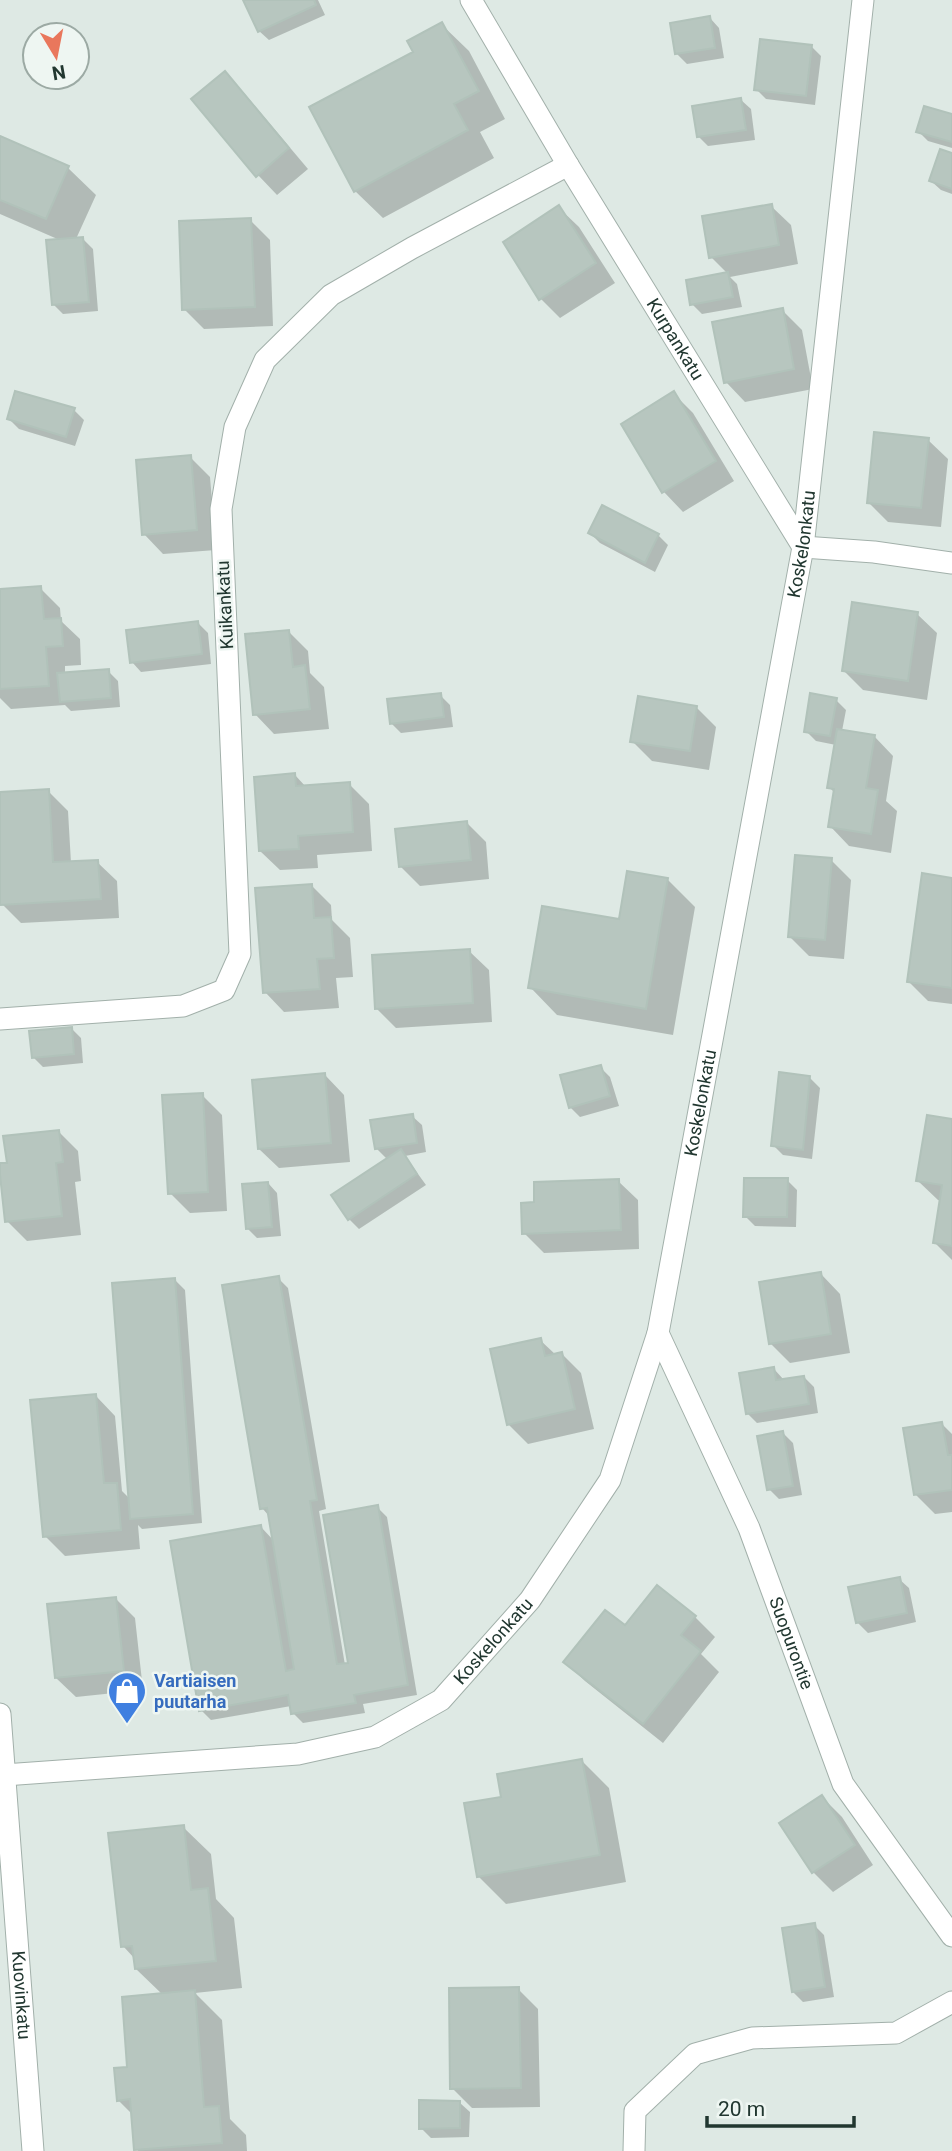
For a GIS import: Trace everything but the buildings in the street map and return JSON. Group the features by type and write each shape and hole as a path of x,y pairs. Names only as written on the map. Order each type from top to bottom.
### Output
{"street":[{"name":"Kurpankatu","path":"471,0 568,165 803,547"},
{"name":"Koskelonkatu","path":"4,1774 298,1754 375,1737 441,1700 530,1600 610,1480 658,1333 803,547 863,0"},
{"name":"Kuikankatu","path":"0,1019 183,1006 224,990 240,954 221,509 235,426 265,360 331,295 412,248 568,165"},
{"path":"803,547 874,552 952,563"},
{"name":"Suopurontie","path":"658,1333 749,1528 843,1784 952,1936"},
{"name":"Kuovinkatu","path":"0,1714 33,2151"},
{"path":"634,2151 635,2111 695,2054 752,2038 896,2033 952,2002"}],"place":[{"name":"Vartiaisen puutarha","path":"127,1725"}]}
